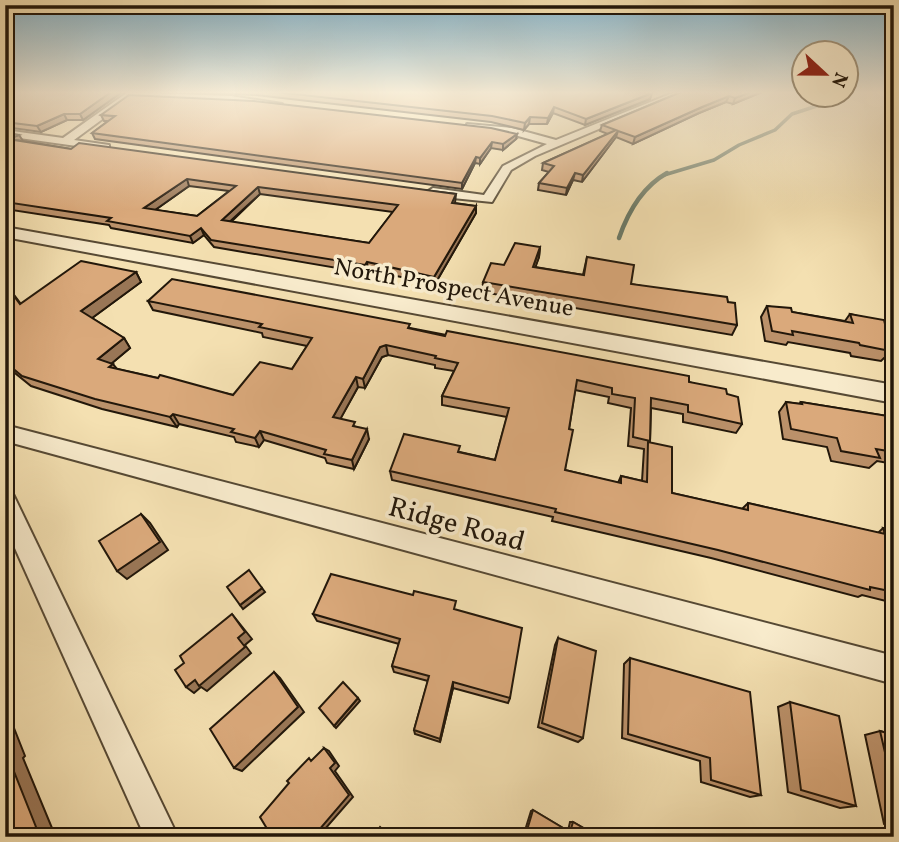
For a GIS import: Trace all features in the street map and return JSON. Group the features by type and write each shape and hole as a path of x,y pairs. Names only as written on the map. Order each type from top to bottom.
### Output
{"street":[{"path":"65,141 78,131"},
{"path":"513,131 556,143"},
{"path":"419,190 488,199 507,168 531,153 585,131"},
{"path":"5,133 120,149"},
{"name":"North Prospect Avenue","path":"5,232 894,394"},
{"name":"Ridge Road","path":"5,433 894,670"},
{"path":"5,501 162,837"}],"building":[{"path":"505,131 517,134 503,144 492,142 480,158 476,157 462,183 92,133"},
{"path":"618,131 583,175 575,173 567,188 539,183 554,166 543,163"},
{"path":"619,131 648,131 635,137"},
{"path":"5,132 19,135 8,139 71,149 79,143 456,194 452,203 476,206 434,277 367,262 365,265 211,240 201,228 190,236 107,221 111,218 5,202","holes":["187,179 236,186 197,216 144,208","258,187 398,205 369,243 222,220"]},
{"path":"515,243 540,247 533,267 584,275 587,257 634,265 631,284 727,297 728,302 735,303 737,325 483,282 491,263 504,265"},
{"path":"81,261 136,272 81,311 124,338 98,359 113,364 109,367 158,378 160,375 233,395 260,362 292,369 312,338 259,327 262,324 148,301 172,279 410,324 408,328 445,336 447,331 689,376 689,382 726,389 727,394 738,397 742,424 688,412 688,405 651,398 650,441 633,437 635,398 612,394 612,388 577,380 569,429 573,430 565,470 621,483 621,476 647,482 648,442 672,447 672,493 748,510 748,503 885,534 883,528 894,531 894,592 870,587 870,590 718,550 555,512 556,509 390,471 404,434 460,446 458,452 495,460 509,408 442,396 458,363 435,358 436,356 386,345 380,347 363,379 356,377 333,417 355,422 353,426 367,429 352,460 324,454 326,450 260,431 255,438 231,432 234,429 173,414 170,417 95,399 22,376 5,362 5,284 20,304"},
{"path":"767,306 791,308 792,312 853,323 850,314 884,320 885,324 894,326 894,348 889,347 890,351 792,331 793,335 772,331"},
{"path":"786,402 894,417 894,452 876,449 880,458 841,451 837,438 791,429"},
{"path":"141,514 160,542 117,571 99,541"},
{"path":"249,570 262,588 240,605 227,587"},
{"path":"331,574 413,595 414,591 456,601 454,609 522,628 510,698 453,682 440,739 414,730 429,676 392,666 400,639 313,614"},
{"path":"232,614 245,632 238,638 245,647 199,686 195,680 186,687 175,670 184,663 180,656"},
{"path":"558,638 596,651 583,738 542,723"},
{"path":"630,658 750,692 761,795 711,780 710,758 628,734"},
{"path":"274,672 298,707 234,768 210,729"},
{"path":"343,682 358,698 334,726 319,708"},
{"path":"790,702 839,716 856,806 801,790"},
{"path":"880,731 894,735 894,791"},
{"path":"5,742 9,752 7,754 36,827 25,837 5,837"},
{"path":"324,748 335,763 330,768 349,795 313,837 272,837 260,817 289,783 287,781 309,758 311,761"},
{"path":"533,810 570,832 573,822 599,837 525,837"},
{"path":"380,827 389,837 373,837"}],"waterway":[{"path":"664,175 714,160 739,145 772,131"},
{"path":"619,238 637,201 650,185 664,175"}]}
